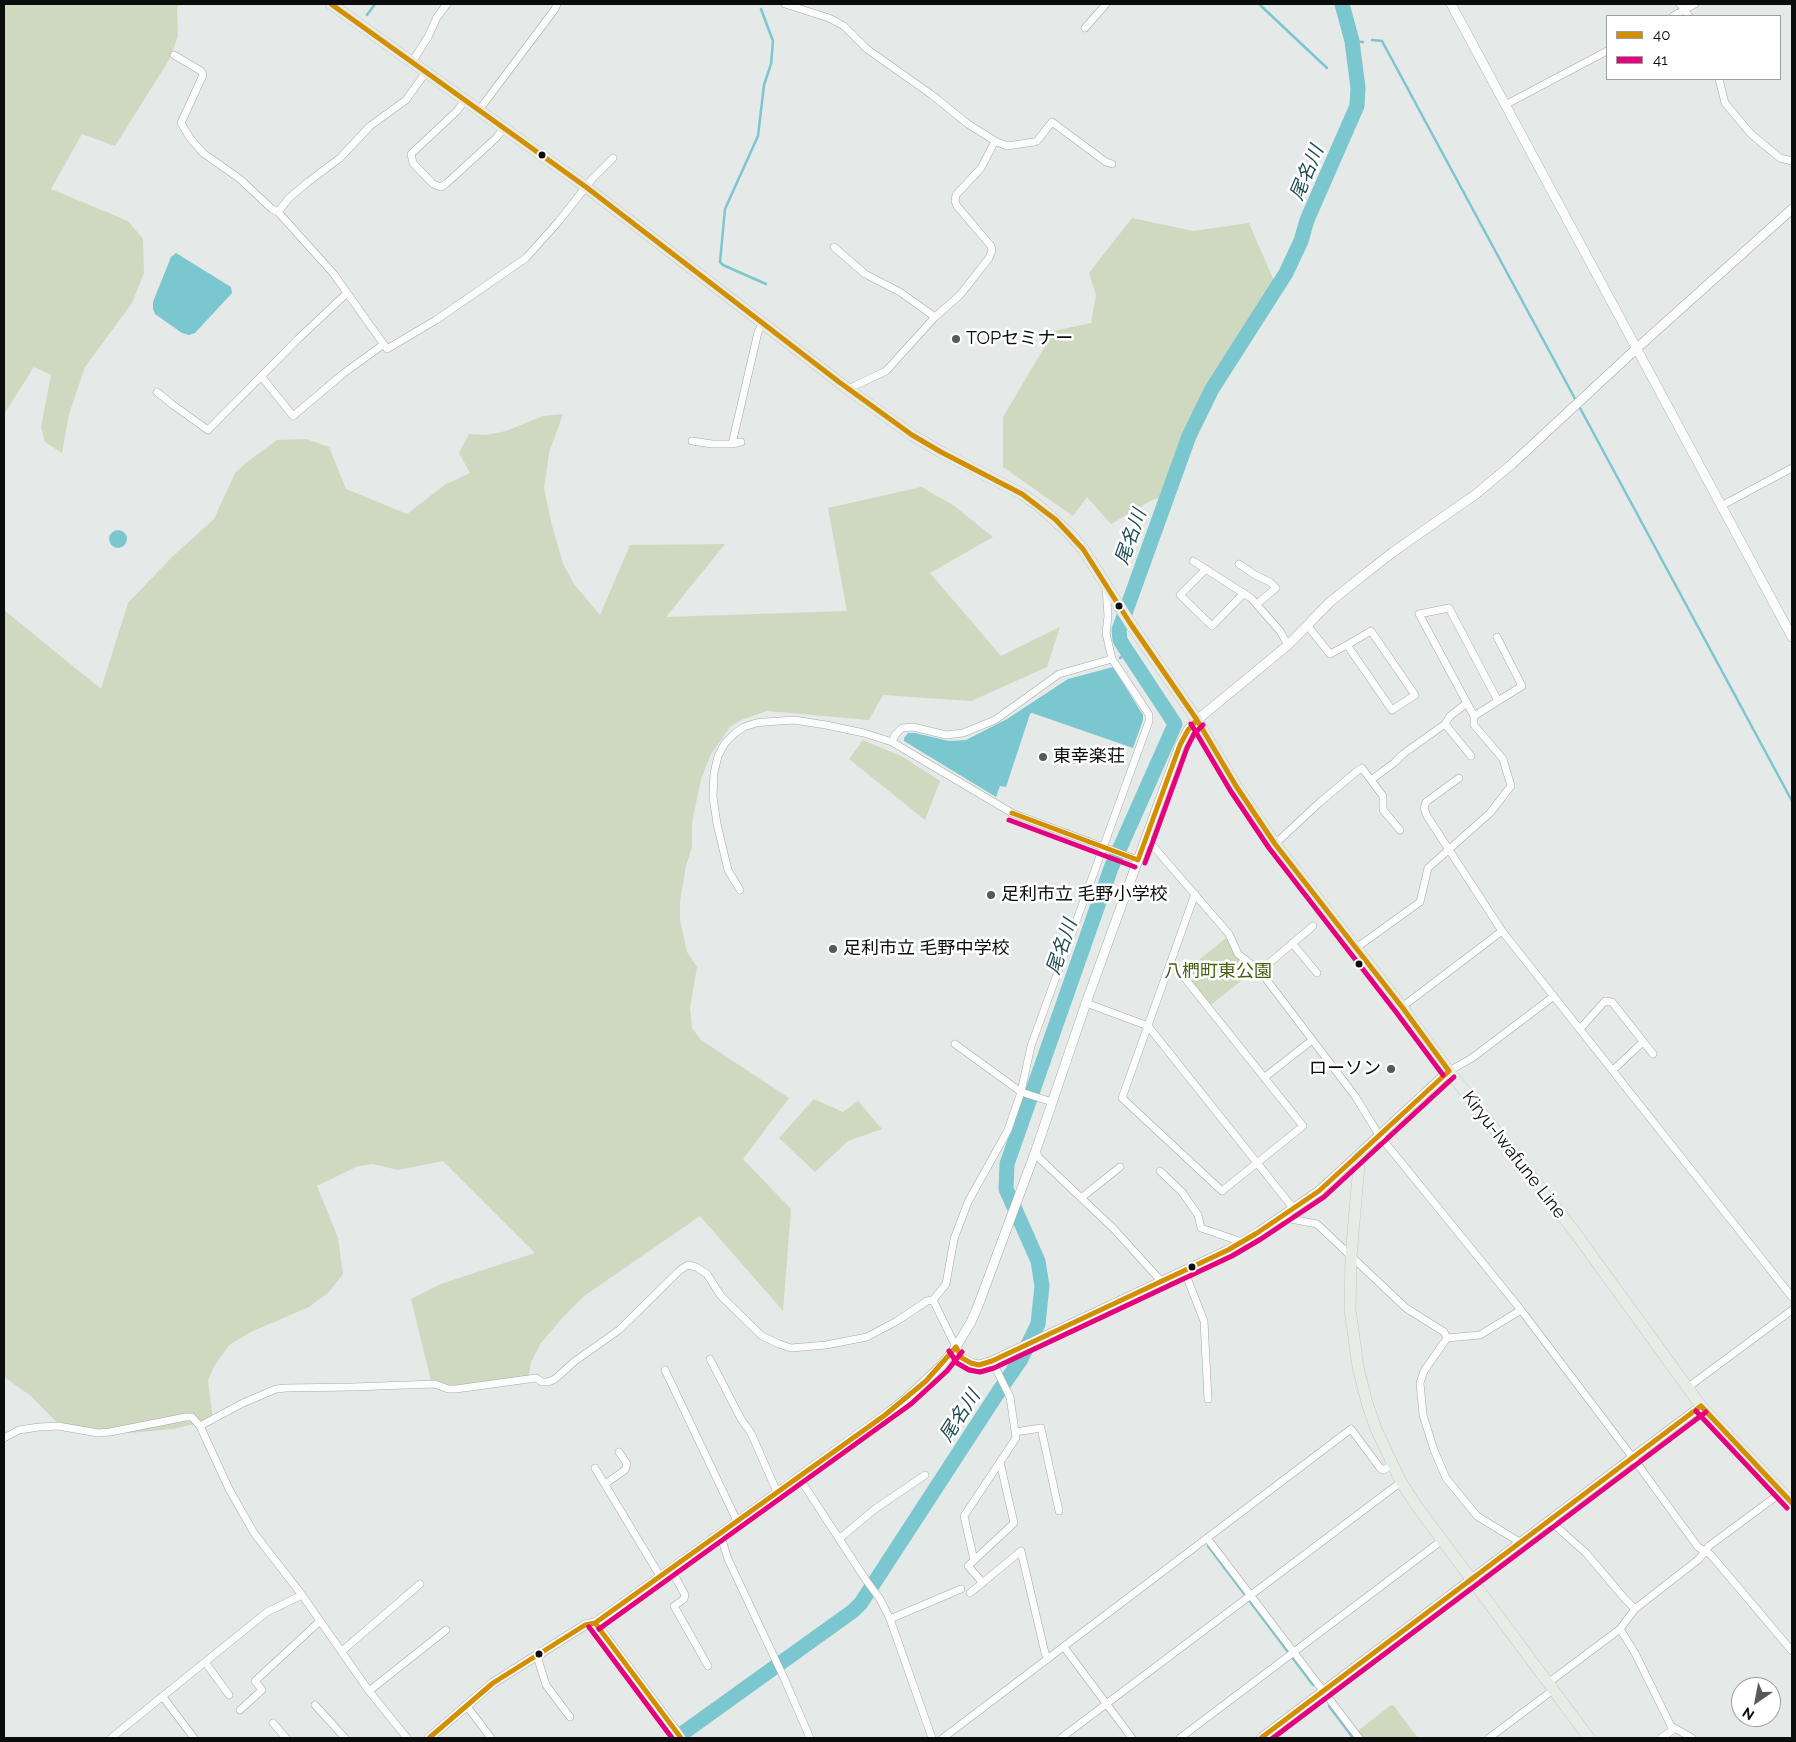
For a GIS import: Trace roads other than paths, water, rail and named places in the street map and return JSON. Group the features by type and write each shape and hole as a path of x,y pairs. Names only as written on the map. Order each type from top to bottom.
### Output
{"main road":[{"path":"331,4 586,187 848,389 912,435 1038,505 1063,527 1083,549 1105,583"},
{"name":"Kiryu-Iwafune Line","path":"1105,583 1130,623 1197,720 1236,786 1275,844 1574,1230 1701,1406 1792,1503"},
{"path":"1360,1154 1351,1256 1350,1309 1358,1367 1376,1429 1401,1482 1441,1541 1590,1738"}],"street":[{"path":"412,62 446,4"},
{"path":"479,110 557,4"},
{"path":"785,4 824,16 844,26 867,49 995,142 1007,146 1037,141 1052,122 1106,162 1112,164"},
{"path":"1085,28 1106,4"},
{"path":"1450,4 1792,637"},
{"path":"1684,10 1695,4"},
{"path":"1505,106 1606,52"},
{"path":"174,55 202,71 203,75 182,119 182,126 203,153 240,179 272,209 278,212 333,273 387,349 436,320 526,258 613,158"},
{"path":"278,212 308,182 340,158 370,126 406,100 426,72"},
{"path":"1719,80 1725,103 1751,134 1780,158 1792,161"},
{"path":"465,100 457,111 411,154 413,163 433,184 441,187 447,183 496,138 504,128"},
{"path":"848,389 886,371 935,317 960,295 992,254 991,246 957,206 955,201 956,195 981,168 995,142"},
{"path":"429,1738 493,1683 585,1625 595,1623 907,1398 941,1366 956,1347 974,1314 1004,1238 1086,1003 1180,745 1188,730 1197,720 1288,645 1328,603 1364,574 1476,494 1512,464 1636,349 1792,209"},
{"path":"834,247 865,274 900,292 935,317"},
{"path":"157,392 208,430 347,292"},
{"path":"732,444 758,332 763,323"},
{"path":"261,376 293,416 344,373 384,344"},
{"path":"692,441 712,444 741,442"},
{"path":"1721,506 1792,468"},
{"path":"1193,561 1244,593 1257,604 1280,631 1288,645"},
{"path":"1239,564 1255,576 1270,582 1276,588 1257,604"},
{"path":"1206,569 1180,595 1212,626 1244,593"},
{"path":"200,1426 243,1403 286,1388 434,1384 448,1389 456,1389 536,1378 542,1382 548,1382 555,1379 575,1361 619,1330 680,1270 688,1265 696,1267 707,1274 721,1296 762,1336 791,1348 826,1345 867,1337 897,1321 926,1301 934,1300 946,1284 954,1239 968,1202 1008,1130 1023,1092 1031,1046 1148,722 1149,715 1112,659 1106,633 1108,607 1105,583"},
{"path":"1356,948 1420,902 1428,868 1490,812 1512,786 1503,759 1474,725 1474,716 1419,614 1449,608 1498,701"},
{"path":"1307,625 1330,654 1347,644 1371,631 1415,695 1392,710 1347,644"},
{"path":"1474,716 1522,686 1497,637"},
{"path":"892,742 895,735 902,728 913,727 946,735 963,733 995,720 1059,674 1112,659"},
{"path":"1371,780 1445,724 1450,716 1467,703"},
{"path":"740,890 728,870 714,810 714,773 718,756 725,743 735,732 744,727 756,723 794,720 864,732 892,742 1012,813 1138,860"},
{"path":"1445,724 1471,756"},
{"path":"1275,844 1362,768 1383,796 1383,810 1400,830"},
{"path":"1459,778 1426,802 1424,808 1427,816 1502,931 1792,1297"},
{"path":"1146,838 1229,934 1238,954 1260,971 1355,1096 1379,1135 1521,1310 1698,1547 1710,1555 1792,1651"},
{"path":"1172,961 1303,1126 1222,1191 1122,1098 1195,894"},
{"path":"1260,971 1313,926"},
{"path":"1402,1007 1502,931"},
{"path":"1292,943 1317,973"},
{"path":"934,1300 962,1358 979,1365 1045,1337 1242,1242 1319,1191 1449,1071 1472,1058 1554,996"},
{"path":"1580,1028 1605,1001 1612,1002 1653,1054"},
{"path":"1086,1003 1148,1026 1293,1208"},
{"path":"1264,1077 1311,1040"},
{"path":"1613,1070 1643,1042"},
{"path":"955,1044 1023,1092 1052,1102"},
{"path":"1036,1150 1038,1157 1113,1228 1161,1281"},
{"path":"1081,1198 1120,1167"},
{"path":"1160,1171 1182,1192 1198,1215 1201,1228 1242,1242"},
{"path":"1280,1217 1297,1222 1317,1224 1406,1308 1444,1332 1447,1338"},
{"path":"1184,1270 1204,1321 1208,1399"},
{"path":"1520,1543 1477,1516 1446,1478 1434,1450 1423,1415 1420,1384 1424,1371 1447,1338 1480,1335 1521,1310"},
{"path":"1687,1388 1792,1310"},
{"path":"710,1359 741,1419 751,1433 777,1492"},
{"path":"974,1560 964,1516 1016,1438 1010,1397 992,1361"},
{"path":"665,1370 737,1521"},
{"path":"1261,1738 1701,1406"},
{"path":"4,1438 19,1430 39,1427 58,1426 110,1432 192,1417 200,1426 229,1489 254,1533 302,1594 369,1691 407,1738"},
{"path":"1015,1432 1041,1428 1058,1511"},
{"path":"943,1738 1350,1430 1380,1468 1383,1470 1393,1465"},
{"path":"605,1484 625,1470 627,1464 620,1452"},
{"path":"983,1583 968,1566 1014,1522 1000,1462"},
{"path":"595,1468 660,1576"},
{"path":"839,1539 875,1509 925,1475"},
{"path":"798,1476 880,1599 890,1619 932,1738"},
{"path":"1062,1738 1401,1482"},
{"path":"1489,1738 1620,1629 1635,1608 1699,1560 1709,1546 1782,1492"},
{"path":"1550,1521 1586,1553 1635,1608"},
{"path":"720,1534 728,1559 810,1738"},
{"path":"1207,1538 1322,1692 1359,1738"},
{"path":"1180,1738 1441,1541"},
{"path":"970,1593 1021,1551 1048,1659"},
{"path":"671,1569 686,1595 684,1599 674,1606 708,1666"},
{"path":"342,1651 420,1584"},
{"path":"890,1619 961,1589"},
{"path":"111,1738 267,1612 302,1594"},
{"path":"240,1710 262,1690 254,1681 320,1621"},
{"path":"595,1623 681,1738"},
{"path":"1620,1629 1635,1653 1668,1722 1674,1729 1692,1738"},
{"path":"369,1691 446,1630"},
{"path":"1064,1647 1132,1738"},
{"path":"536,1656 546,1685 570,1717"},
{"path":"205,1662 229,1694"},
{"path":"162,1697 194,1738"},
{"path":"315,1705 345,1738"},
{"path":"466,1705 490,1738"},
{"path":"273,1723 286,1738"},
{"path":"1661,1738 1674,1729"}],"water":[{"path":"176,253 231,287 232,293 195,333 189,335 182,333 155,314 153,309 153,302 171,257"},
{"path":"118,530 124,533 127,539 124,545 118,548 112,545 109,539 112,533"},
{"path":"1113,667 1143,715 1133,748 1032,713 1030,714 1006,787 1000,786 996,797 904,741 908,733 949,741 966,740 1007,719 1068,679"}],"waterway":[{"path":"367,15 375,4"},
{"path":"1259,4 1327,68"},
{"name":"尾名川","path":"676,1738 853,1611 861,1603 1021,1359 1038,1324 1042,1286 1038,1261 1006,1189 1007,1164 1111,868 1175,724 1120,640 1119,630 1189,436 1212,389 1286,273 1357,106 1358,88 1352,41 1342,4"},
{"path":"761,9 773,41 771,64 764,85 758,136 725,209 720,262 766,284"},
{"path":"1372,40 1382,41 1792,801"},
{"path":"1352,41 1363,42"},
{"path":"1120,658 1127,652"},
{"path":"1208,1546 1313,1685"},
{"path":"1329,1706 1353,1738"}],"place":[{"name":"TOPセミナー","path":"956,339"},
{"name":"東幸楽荘","path":"1043,757"},
{"name":"足利市立 毛野小学校","path":"991,895"},
{"name":"足利市立 毛野中学校","path":"833,949"},
{"name":"ローソン","path":"1391,1069"}],"park label":[{"name":"八椚町東公園","path":"1218,972"}]}
